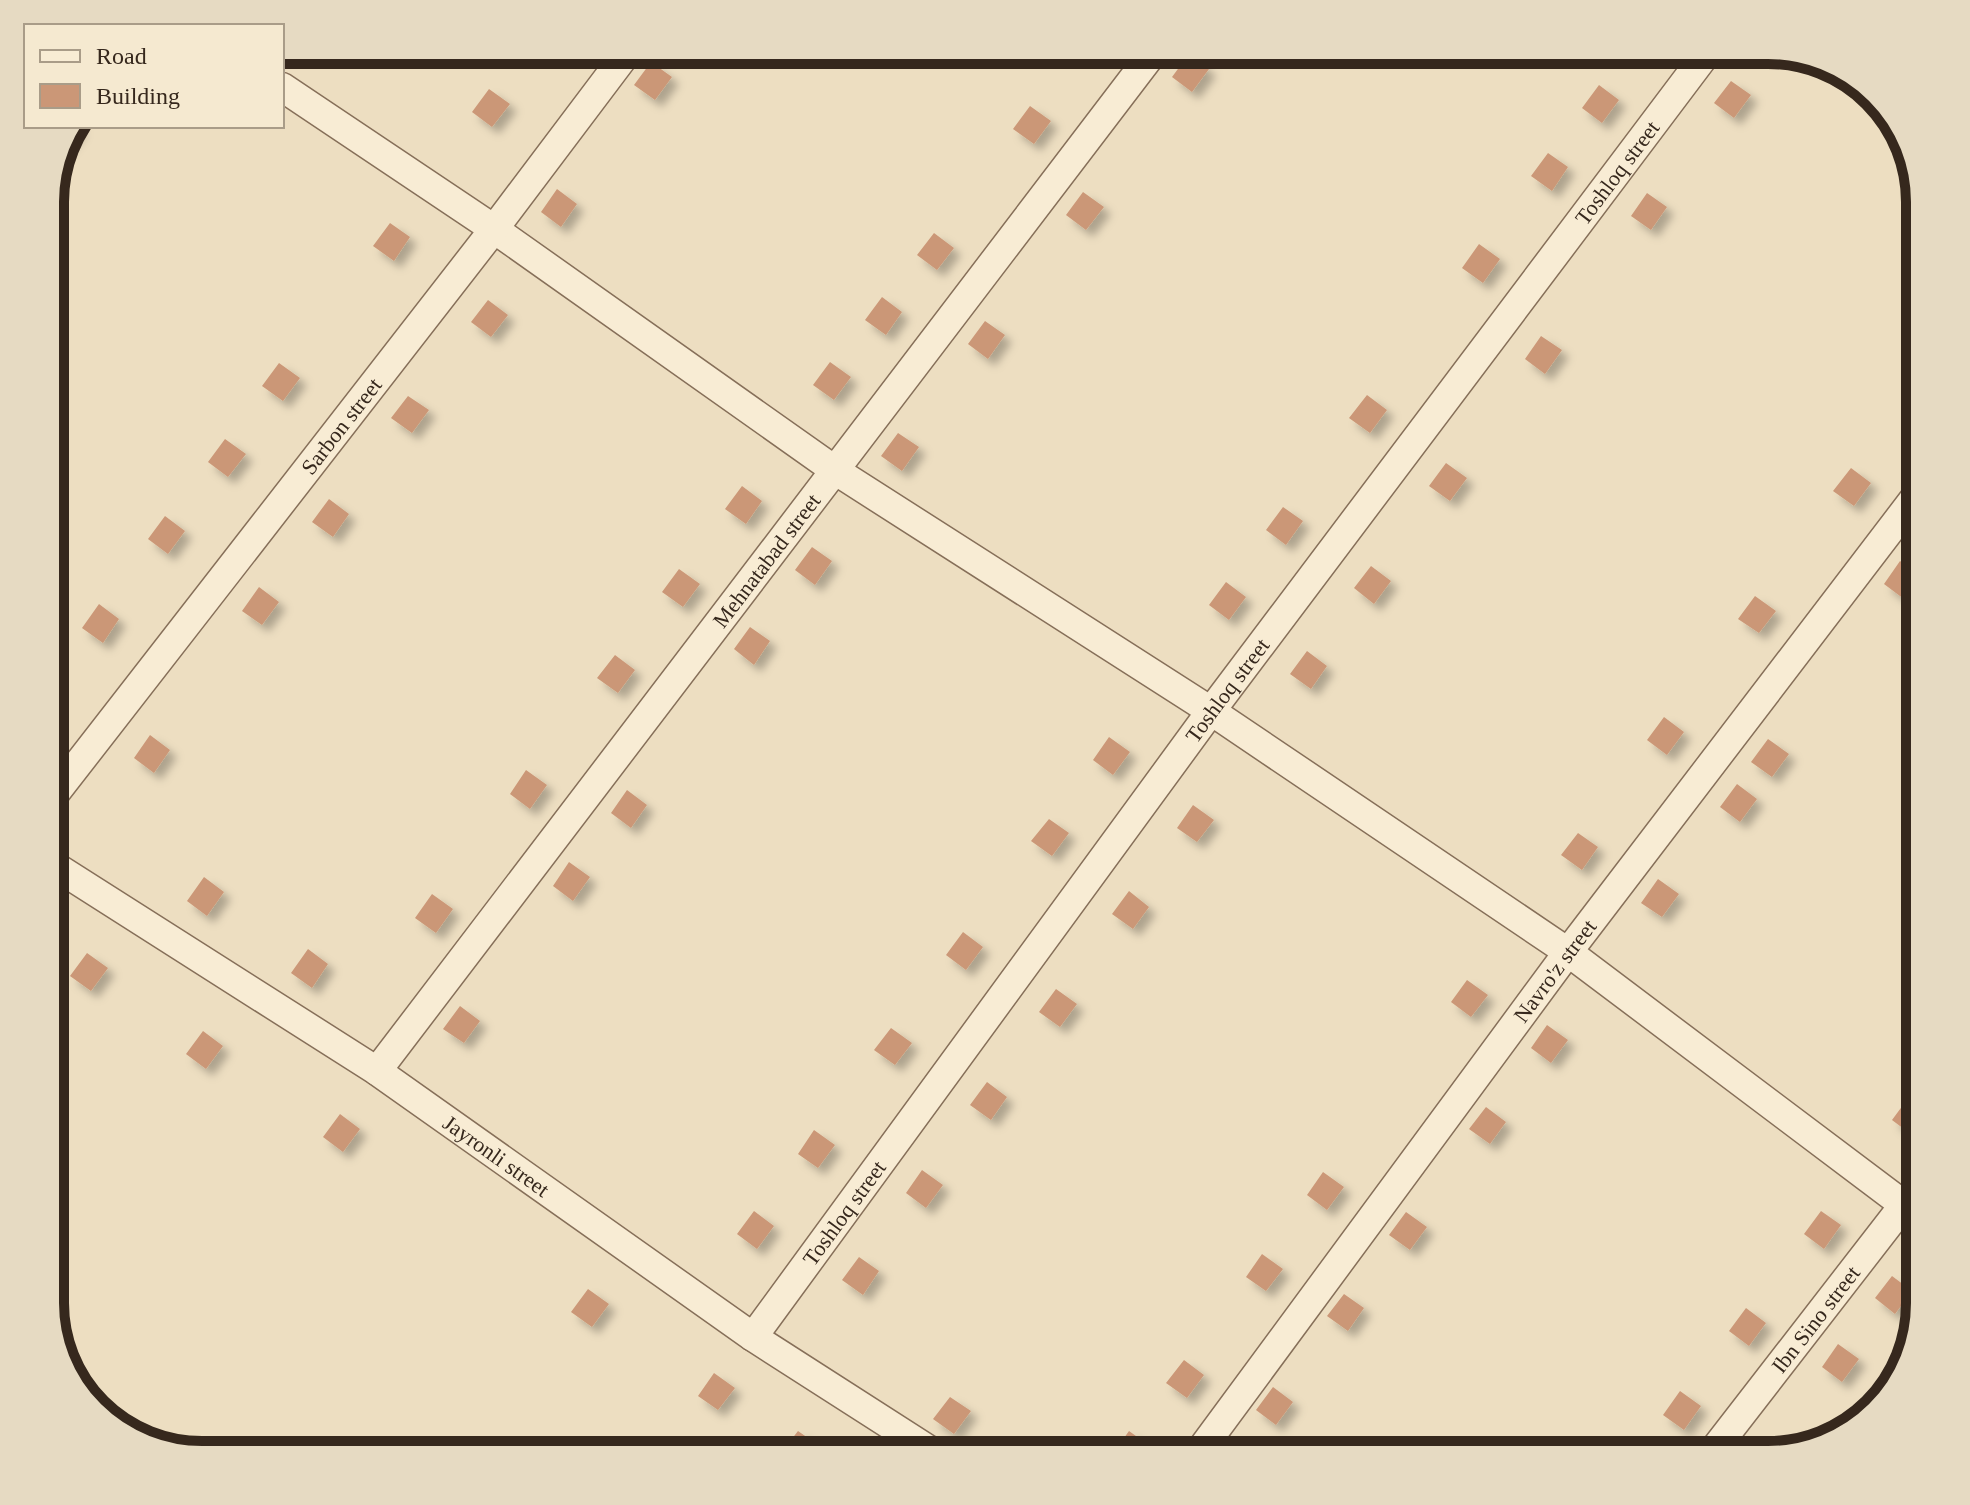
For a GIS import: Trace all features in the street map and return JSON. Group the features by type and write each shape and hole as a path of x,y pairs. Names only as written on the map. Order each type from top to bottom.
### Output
{"street":[{"name":"Sarbon street","path":"64,782 618,64"},
{"name":"Mehnatаbаd street","path":"377,1071 1144,64"},
{"name":"Toshloq street","path":"753,1337 1211,711 1698,64"},
{"path":"284,88 494,229 836,471 1211,711 1568,952 1906,1195"},
{"name":"Navro'z street","path":"1207,1441 1568,952 1906,509"},
{"name":"Jayronli street","path":"64,872 377,1071 753,1337 915,1441"},
{"name":"Ibn Sino street","path":"1721,1441 1906,1212"}],"building":[{"path":"650,64 672,77 655,100 634,85"},
{"path":"1182,64 1202,64 1209,69 1192,92 1172,77"},
{"path":"1731,81 1751,95 1734,118 1714,103"},
{"path":"1599,85 1619,100 1602,123 1582,108"},
{"path":"489,89 510,104 492,127 472,112"},
{"path":"1030,106 1051,121 1034,144 1013,129"},
{"path":"1548,153 1568,167 1552,191 1531,176"},
{"path":"557,189 577,204 561,227 541,212"},
{"path":"1083,192 1104,207 1086,230 1066,215"},
{"path":"1647,193 1667,207 1651,230 1631,216"},
{"path":"390,223 410,237 394,261 373,246"},
{"path":"934,233 954,248 937,270 917,255"},
{"path":"1479,244 1500,259 1483,283 1462,268"},
{"path":"882,297 902,312 886,335 865,320"},
{"path":"488,300 508,315 491,337 471,322"},
{"path":"985,321 1005,335 988,359 968,344"},
{"path":"1541,336 1562,350 1545,374 1525,359"},
{"path":"830,362 851,377 834,400 813,385"},
{"path":"279,363 300,378 283,401 262,386"},
{"path":"1367,395 1387,410 1370,433 1349,418"},
{"path":"408,396 429,410 412,433 391,418"},
{"path":"898,433 919,447 902,471 881,456"},
{"path":"225,439 246,454 228,477 208,462"},
{"path":"1446,463 1467,478 1450,501 1429,486"},
{"path":"1851,468 1871,483 1854,506 1833,491"},
{"path":"742,486 762,501 746,524 725,509"},
{"path":"329,499 349,514 333,537 312,522"},
{"path":"1283,507 1303,521 1286,545 1266,530"},
{"path":"165,516 185,531 168,554 148,539"},
{"path":"812,547 832,561 815,585 795,570"},
{"path":"1900,561 1906,565 1904,599 1884,584"},
{"path":"1371,566 1391,581 1374,604 1354,588"},
{"path":"679,569 700,584 683,607 662,592"},
{"path":"1226,582 1246,597 1229,620 1209,605"},
{"path":"259,587 279,602 262,625 242,611"},
{"path":"1755,596 1776,611 1759,633 1738,619"},
{"path":"99,604 119,619 103,643 82,628"},
{"path":"750,627 770,641 754,665 734,649"},
{"path":"1307,651 1327,666 1311,689 1290,674"},
{"path":"615,655 635,670 618,693 597,678"},
{"path":"1664,717 1684,732 1667,755 1647,740"},
{"path":"150,735 170,750 154,773 134,758"},
{"path":"1109,737 1130,752 1113,775 1093,760"},
{"path":"1768,739 1789,754 1772,777 1751,762"},
{"path":"526,770 547,785 530,809 510,794"},
{"path":"1737,784 1757,799 1740,822 1720,807"},
{"path":"627,790 647,805 631,828 611,813"},
{"path":"1193,805 1214,820 1197,842 1177,828"},
{"path":"1049,819 1069,833 1052,856 1031,841"},
{"path":"1578,833 1598,847 1582,870 1561,855"},
{"path":"569,862 590,877 573,901 553,886"},
{"path":"204,877 224,892 207,916 187,901"},
{"path":"1658,879 1679,894 1662,917 1641,903"},
{"path":"1129,891 1149,907 1133,929 1112,914"},
{"path":"432,894 453,909 436,933 415,918"},
{"path":"963,932 983,947 966,970 946,955"},
{"path":"308,949 328,964 312,988 291,973"},
{"path":"87,953 108,968 91,991 70,976"},
{"path":"1467,980 1488,995 1471,1017 1451,1002"},
{"path":"1056,989 1077,1004 1060,1027 1039,1012"},
{"path":"460,1006 480,1021 464,1043 443,1029"},
{"path":"1547,1025 1568,1040 1551,1063 1531,1048"},
{"path":"891,1028 912,1043 895,1065 874,1050"},
{"path":"203,1031 223,1046 206,1069 186,1054"},
{"path":"987,1082 1007,1097 991,1120 970,1105"},
{"path":"1906,1101 1906,1130 1892,1120"},
{"path":"1486,1107 1506,1122 1490,1144 1469,1129"},
{"path":"340,1114 360,1129 343,1152 323,1137"},
{"path":"814,1130 835,1145 818,1168 798,1154"},
{"path":"922,1170 943,1185 926,1208 906,1193"},
{"path":"1323,1172 1344,1187 1327,1210 1307,1195"},
{"path":"754,1211 774,1226 757,1249 737,1234"},
{"path":"1821,1211 1841,1225 1824,1249 1804,1234"},
{"path":"1406,1212 1427,1227 1410,1250 1389,1235"},
{"path":"1262,1254 1283,1269 1266,1291 1246,1277"},
{"path":"859,1257 879,1271 863,1295 842,1280"},
{"path":"1892,1276 1906,1286 1906,1299 1895,1314 1875,1298"},
{"path":"588,1289 609,1304 592,1327 571,1312"},
{"path":"1344,1294 1364,1308 1348,1331 1327,1316"},
{"path":"1746,1308 1766,1323 1749,1346 1729,1331"},
{"path":"1838,1344 1859,1359 1842,1382 1822,1367"},
{"path":"1184,1360 1204,1375 1187,1398 1166,1383"},
{"path":"714,1373 735,1388 718,1410 698,1396"},
{"path":"1273,1387 1293,1402 1276,1425 1256,1410"},
{"path":"1680,1391 1701,1406 1684,1430 1663,1415"},
{"path":"950,1397 971,1411 954,1434 933,1419"},
{"path":"798,1431 812,1441 790,1441"},
{"path":"1129,1431 1143,1441 1122,1441"}]}
